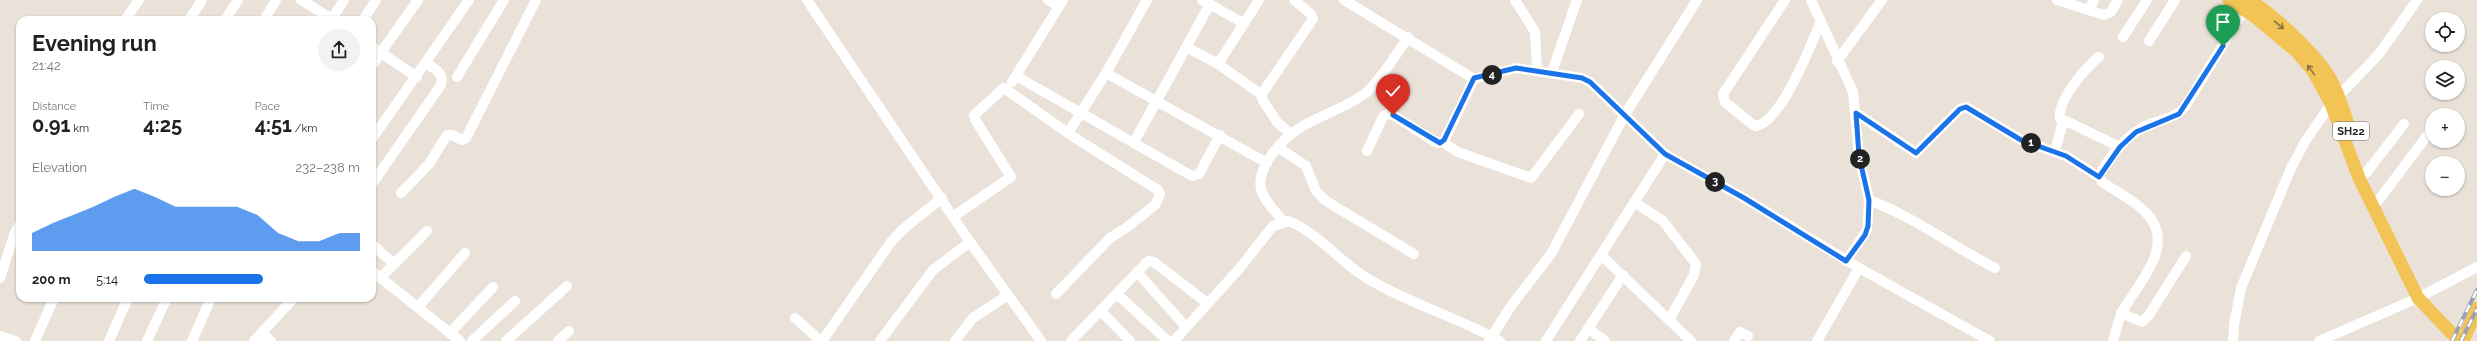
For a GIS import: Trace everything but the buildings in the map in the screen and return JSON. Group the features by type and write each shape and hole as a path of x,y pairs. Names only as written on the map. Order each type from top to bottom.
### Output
{"main road":[{"name":"SH22","path":"2229,0 2248,3 2307,48 2325,71 2362,176 2422,299 2446,327 2466,336"},
{"name":"SH22","path":"2362,176 2378,201 2422,299"},
{"path":"2466,336 2477,308"}],"street":[{"path":"128,16 139,0"},
{"path":"192,16 202,0"},
{"path":"228,16 238,0"},
{"path":"266,16 276,0"},
{"path":"301,0 327,16"},
{"path":"334,16 344,0"},
{"path":"365,16 376,0"},
{"path":"376,60 418,0"},
{"path":"376,133 417,77 469,0"},
{"path":"457,77 504,0"},
{"path":"401,193 429,164 447,135 452,135 462,140 466,138 536,0"},
{"path":"807,0 942,198 970,242 1041,341"},
{"path":"1008,89 1061,3 1048,0"},
{"path":"1218,64 1259,0"},
{"path":"1291,134 1270,113 1262,99 1262,95 1313,19 1311,14 1294,0"},
{"path":"1344,0 1408,37 1461,72 1474,78 1509,69 1536,70 1578,76 1590,82 1665,154 1744,198 1846,261 1990,341"},
{"path":"1515,0 1535,32 1536,70"},
{"path":"1552,72 1578,0"},
{"path":"1174,341 1239,269 1273,226 1283,222 1293,222 1322,241 1349,266 1382,287 1493,339 1511,306 1551,254 1624,116 1697,0"},
{"path":"1786,0 1723,94 1725,102 1752,124 1756,126 1764,122 1796,81 1821,21"},
{"path":"1811,0 1837,61 1853,92 1859,156 1869,200 1867,230 1846,261"},
{"path":"1837,61 1882,0"},
{"path":"2057,0 2108,15 2118,0"},
{"path":"2089,10 2094,0"},
{"path":"2123,37 2147,0"},
{"path":"2148,41 2175,0"},
{"path":"2233,341 2234,325 2241,288 2291,168 2306,140 2334,100 2379,54 2417,0"},
{"path":"1068,133 1106,73 1145,1"},
{"path":"1134,142 1159,101 1188,48 1206,2 1243,23"},
{"path":"2099,177 2120,147 2143,128 2179,114 2201,82 2248,3"},
{"path":"1283,222 1261,190 1262,174 1268,163 1291,134 1367,92 1408,37"},
{"path":"1188,48 1218,64 1262,95"},
{"path":"376,49 417,77"},
{"path":"2099,57 2088,66 2064,100 2059,113 2060,119 2064,122 2068,121 2120,147"},
{"path":"376,178 441,85 443,80 440,73 426,63"},
{"path":"1106,73 1159,101 1268,163"},
{"path":"1016,76 1081,114 1195,176 1199,174 1220,135"},
{"path":"1442,142 1474,78"},
{"path":"954,216 1011,177 976,122 974,115 1001,89 1008,89 1068,133 1158,190 1160,194 1155,205 1126,228 1110,238 1056,294"},
{"path":"1856,113 1916,153 1964,107 2021,140 2055,151 2099,177 2102,182 2141,209 2155,226 2156,253 2152,264 2121,313 2113,341"},
{"path":"1367,151 1383,117 1388,114 1393,115 1437,143 1442,142 1458,152 1532,178 1579,114"},
{"path":"2055,151 2064,122"},
{"path":"2362,176 2404,124"},
{"path":"2378,201 2425,138"},
{"path":"1279,148 1306,166 1316,191 1322,198 1414,254"},
{"path":"1546,341 1665,154"},
{"path":"795,318 822,341 891,242 902,230 942,198"},
{"path":"1869,200 1900,212 1941,239 1995,268"},
{"path":"1634,202 1663,221 1696,264 1694,276 1669,320"},
{"path":"380,278 427,230"},
{"path":"0,278 16,231"},
{"path":"880,341 933,270 970,242"},
{"path":"376,248 394,264"},
{"path":"418,307 465,253"},
{"path":"1601,255 1691,341"},
{"path":"2121,313 2142,322 2149,315 2186,256"},
{"path":"1076,339 1145,263 1152,261 1207,303"},
{"path":"2319,341 2422,299 2477,267"},
{"path":"1818,341 1859,268"},
{"path":"1137,272 1186,328"},
{"path":"376,274 460,341"},
{"path":"1580,341 1623,275"},
{"path":"506,341 567,286"},
{"path":"450,333 494,287"},
{"path":"1117,294 1168,341"},
{"path":"955,341 973,318 1008,295"},
{"path":"472,341 515,301"},
{"path":"35,341 52,302"},
{"path":"110,341 126,302"},
{"path":"148,341 165,302"},
{"path":"192,341 209,302"},
{"path":"254,341 290,302"},
{"path":"1101,311 1130,341"},
{"path":"1588,328 1605,341"},
{"path":"558,341 570,331"},
{"path":"1734,341 1740,332 1748,336"},
{"path":"261,333 271,341"}],"railway":[{"path":"2452,341 2477,290"},
{"path":"2461,341 2477,309"}],"route":[{"path":"1393,115 1437,143 1440,143 1444,140 1474,78 1485,77 1516,68 1574,75 1590,82 1597,88 1646,138 1665,154 1744,198 1846,261 1865,235 1868,226 1869,200 1859,156 1856,113 1877,126 1914,153 1917,153 1920,152 1960,109 1966,107 2021,140 2066,156 2099,177 2101,171 2120,147 2136,132 2149,124 2179,114 2191,98 2223,46"}]}
